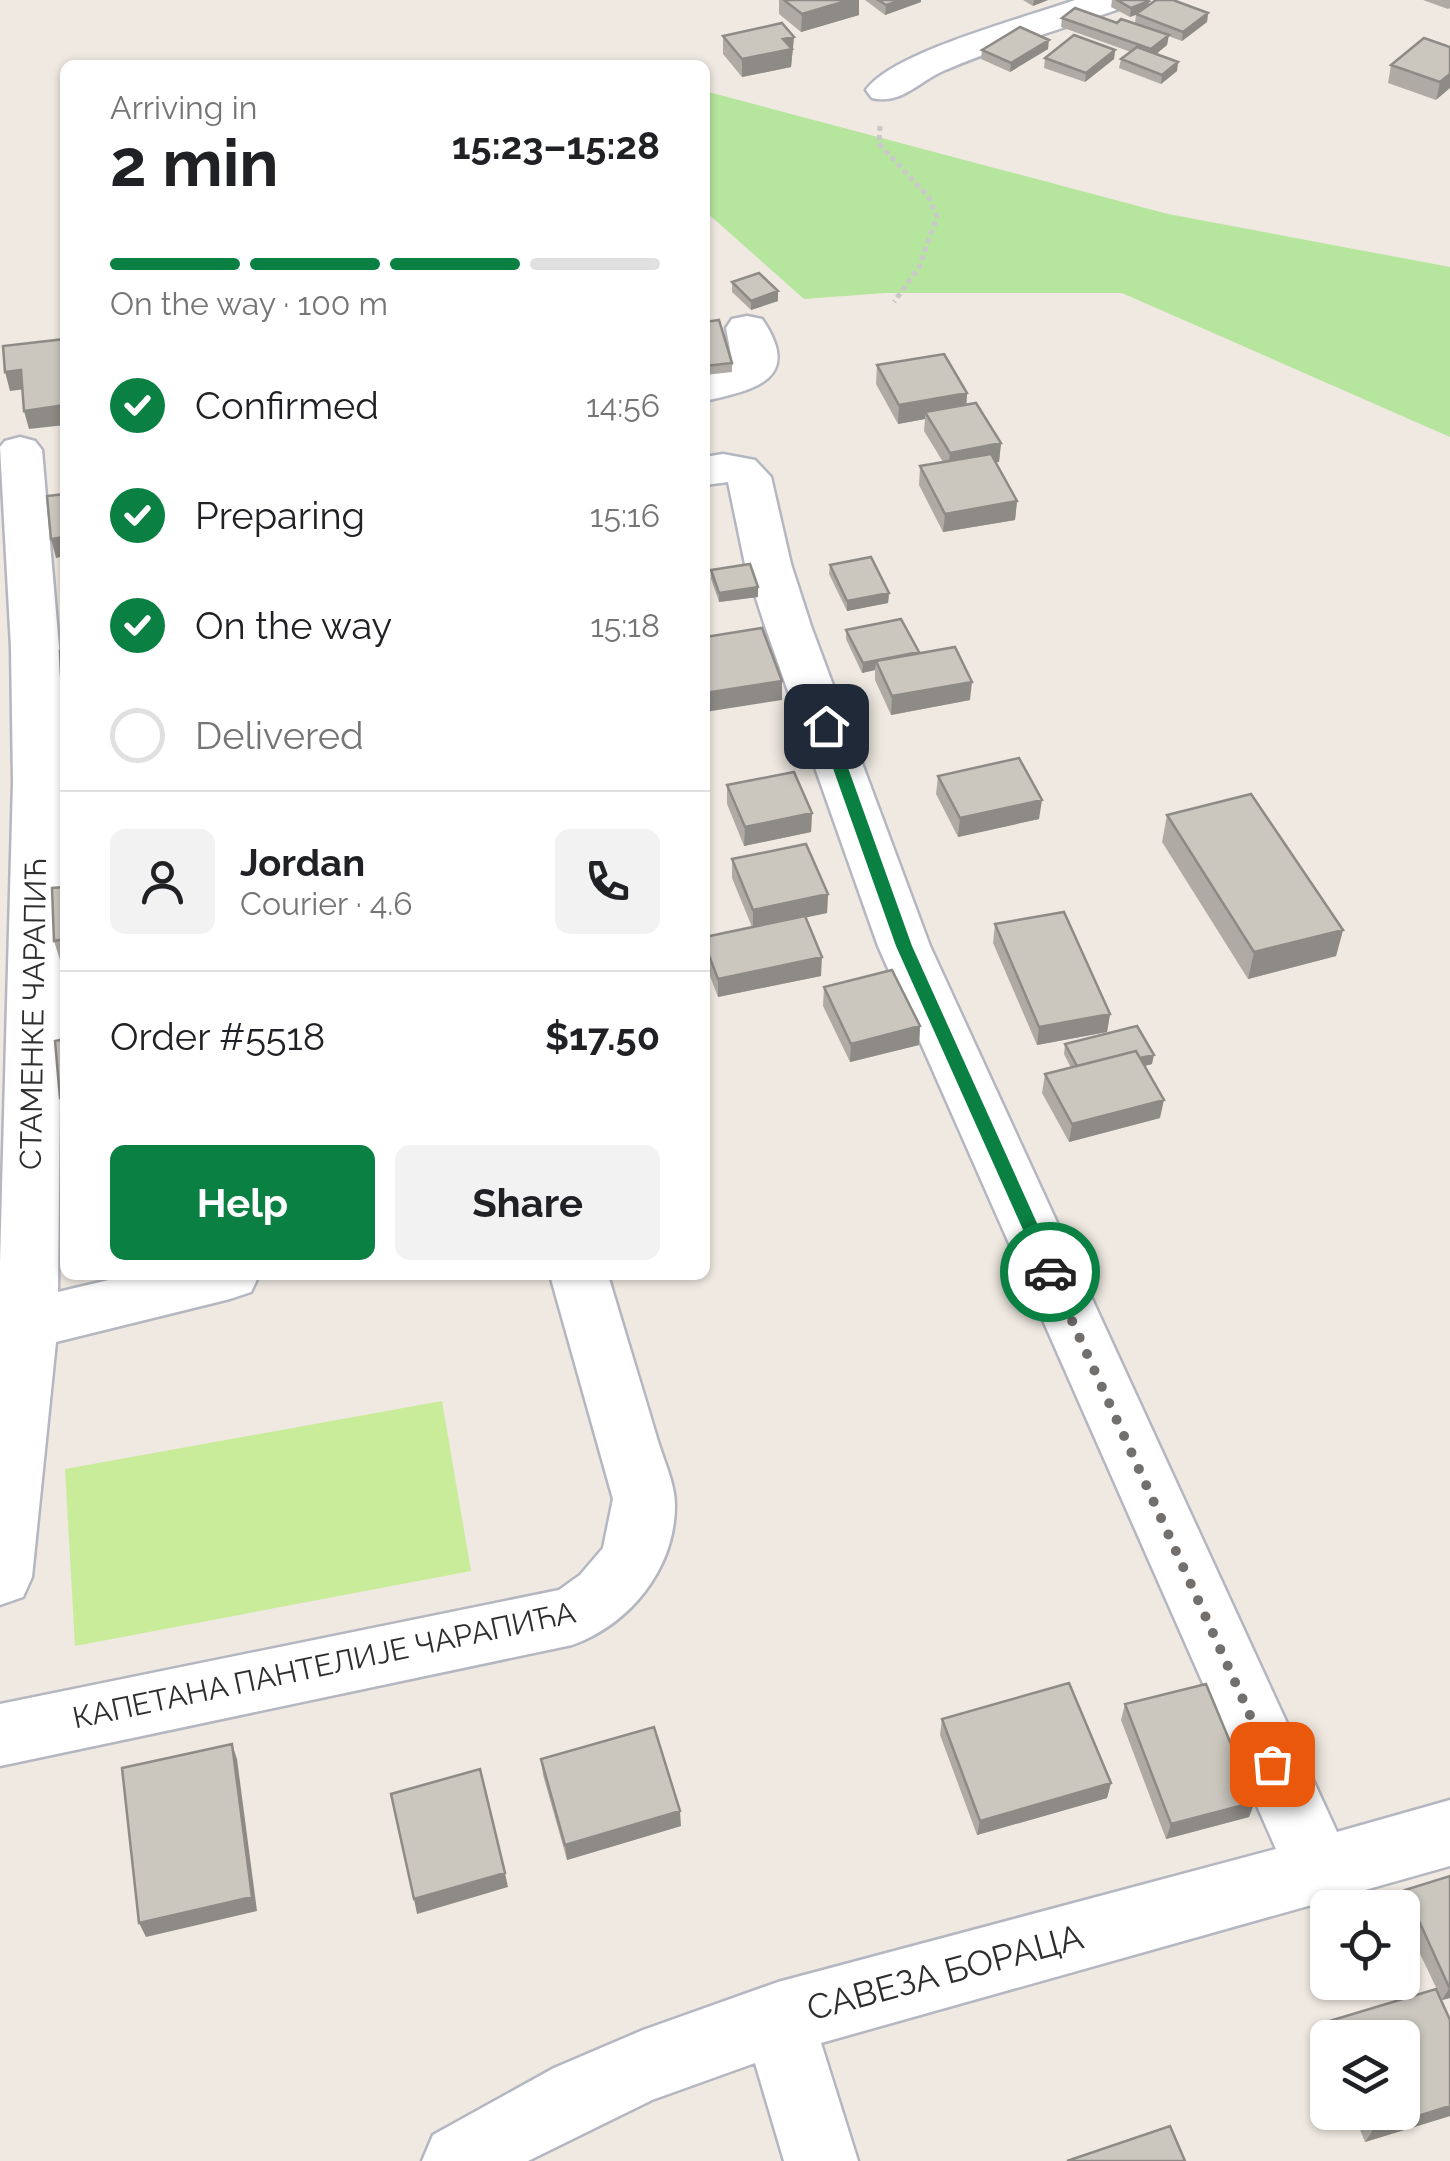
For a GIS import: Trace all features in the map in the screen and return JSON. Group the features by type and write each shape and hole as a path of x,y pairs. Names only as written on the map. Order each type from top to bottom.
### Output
{"street":[{"path":"885,90 928,64 1110,0"},
{"path":"747,328 755,354 754,369 742,380 719,435 904,946 1320,1871"},
{"name":"СТАМЕНКЕ ЧАРАПИЋ","path":"0,1576 28,1324 38,782 28,450"},
{"path":"28,1324 209,1280"},
{"name":"КАПЕТАНА ПАНТЕЛИЈЕ ЧАРАПИЋА","path":"0,1735 572,1616 594,1604 626,1570 644,1524 644,1500 581,1280"},
{"name":"САВЕЗА БОРАЦА","path":"478,2155 598,2086 778,2018 1450,1833"},
{"path":"778,2018 821,2161"}],"path":[{"path":"885,90 879,144 928,196 937,218 918,267 894,302"}],"green space":[{"path":"710,92 1168,214 1450,267 1450,437 1122,293 885,293 804,299 710,215"},
{"path":"442,1401 471,1571 75,1646 65,1469"}],"building":[{"path":"784,0 849,0 802,14"},
{"path":"1117,0 1148,0 1149,1 1131,8"},
{"path":"1156,0 1173,0 1208,13 1183,32 1136,14"},
{"path":"1075,8 1169,35 1151,49 1062,18"},
{"path":"782,23 794,37 783,39 792,49 742,59 723,36"},
{"path":"1020,27 1049,40 1011,63 982,50"},
{"path":"1074,35 1115,50 1086,73 1045,58"},
{"path":"1424,38 1450,47 1450,74 1440,82 1391,65"},
{"path":"1137,47 1178,62 1162,75 1121,59"},
{"path":"759,273 778,291 751,301 732,282"},
{"path":"719,320 732,363 710,365 710,321"},
{"path":"60,340 60,406 24,411 21,370 5,372 3,346"},
{"path":"944,354 967,393 899,405 877,365"},
{"path":"976,403 1001,443 950,453 925,412"},
{"path":"991,454 1017,501 945,514 920,466"},
{"path":"60,495 60,538 51,539 47,496"},
{"path":"871,557 889,593 847,601 830,565"},
{"path":"750,564 758,587 719,593 711,570"},
{"path":"901,619 919,652 863,663 846,630"},
{"path":"762,628 782,681 710,692 710,636"},
{"path":"955,647 972,682 892,696 876,661"},
{"path":"1019,758 1042,800 960,818 938,776"},
{"path":"794,772 812,813 745,827 727,785"},
{"path":"1251,794 1343,930 1254,952 1167,815"},
{"path":"806,844 828,894 753,910 732,859"},
{"path":"60,887 60,940 54,941 52,888"},
{"path":"1064,912 1110,1014 1039,1027 995,924"},
{"path":"805,916 822,957 718,979 710,958 710,936"},
{"path":"892,970 920,1026 851,1044 824,987"},
{"path":"1137,1026 1154,1055 1140,1058 1136,1051 1077,1066 1065,1044"},
{"path":"60,1040 60,1098 55,1041"},
{"path":"1136,1051 1164,1100 1072,1124 1045,1074"},
{"path":"1069,1683 1111,1783 980,1821 942,1719"},
{"path":"1206,1684 1255,1802 1171,1824 1125,1704"},
{"path":"654,1727 680,1811 565,1845 541,1759"},
{"path":"232,1744 252,1897 139,1923 122,1768"},
{"path":"480,1769 505,1873 414,1899 391,1794"},
{"path":"1450,1876 1450,1987 1420,1923 1420,1890 1405,1890"},
{"path":"1436,1989 1450,2020 1450,2106 1420,2115 1420,2020 1333,2020 1399,2000 1420,2000 1420,1994"},
{"path":"1170,2126 1185,2161 1067,2161"}],"way so far":[{"path":"1050,1272 1272,1764"}],"route":[{"path":"826,726 904,946 1050,1272"}]}
